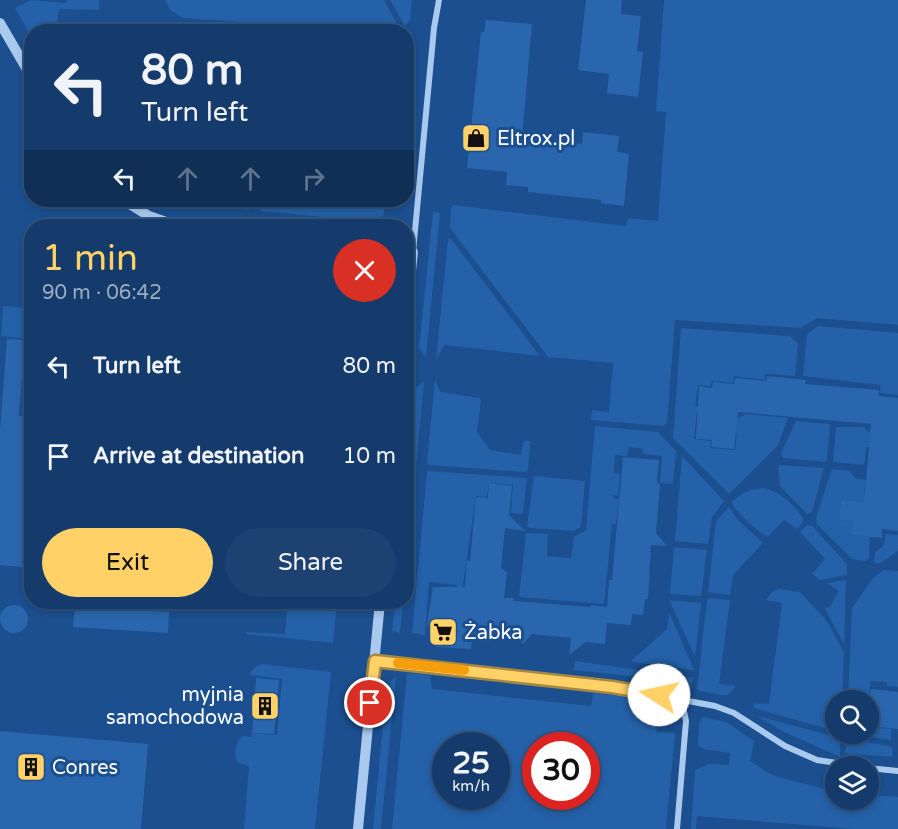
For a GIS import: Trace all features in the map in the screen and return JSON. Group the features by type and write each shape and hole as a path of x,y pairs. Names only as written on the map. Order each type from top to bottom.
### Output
{"street":[{"path":"413,219 438,0"},
{"path":"0,24 24,64"},
{"path":"134,207 158,219"},
{"path":"358,829 379,609"},
{"path":"375,661 612,687 715,705 734,713 785,746 825,761"},
{"path":"676,829 686,721 682,701"},
{"path":"879,769 898,771"}],"shaded area":[{"path":"31,0 66,3 68,0 99,0 99,10 59,9 57,24 24,24 15,8"},
{"path":"165,0 384,0 397,24 271,24 183,18 170,10"},
{"path":"390,0 412,0 410,20 404,24"},
{"path":"664,0 898,0 898,325 817,318 801,328 675,320 667,423 663,426 591,420 592,410 609,412 613,363 548,357 450,228 451,208 453,205 626,226 628,218 658,221 666,112 656,111"},
{"path":"218,207 248,207 249,210"},
{"path":"261,207 384,207 384,215 361,219 260,211"},
{"path":"433,212 440,213 426,357 419,348"},
{"path":"448,239 451,239 540,356 444,345 436,360"},
{"path":"3,306 24,308 24,338 1,336"},
{"path":"818,326 898,333 898,395 880,393 881,385 803,376 807,334"},
{"path":"681,328 790,336 798,344 795,376 765,374 765,380 734,376 733,383 712,381 711,386 698,385 695,406 700,407 697,411 694,439 711,441 710,448 735,450 737,434 734,433 735,420 746,414 788,418 778,445 729,494 673,438"},
{"path":"435,379 440,392 481,400 477,432 490,450 521,455 524,441 530,441 528,471 429,465 427,463"},
{"path":"424,381 414,489 414,399 415,388"},
{"path":"796,421 830,424 825,462 783,458 781,453"},
{"path":"595,426 658,432 676,451 673,484 660,483 662,456 643,454 643,449 629,447 627,456 615,455 614,473 620,474 618,496 613,495 613,498 619,499 616,524 612,524 604,604 519,597 526,533 548,534 547,556 571,558 574,537 586,530"},
{"path":"836,427 863,427 871,433 869,447 866,447 865,462 862,465 833,462"},
{"path":"682,456 724,501 712,517 708,544 675,541"},
{"path":"778,465 824,468 812,512 807,514 780,486"},
{"path":"832,469 850,471 855,478 866,480 864,493 868,494 868,502 841,500 839,520 852,521 851,535 870,537 869,558 866,561 852,559 817,524 816,518"},
{"path":"427,472 527,478 523,514 511,513 513,485 489,483 487,497 476,496 462,592 457,591 457,585 429,582 425,635 412,633"},
{"path":"534,476 585,481 581,527 574,531 527,526"},
{"path":"764,488 782,496 793,505 804,521 797,529 784,520 768,537 753,527 733,506 732,502 743,493"},
{"path":"729,507 738,520 763,543 733,575 730,595 708,592 716,521"},
{"path":"807,525 812,526 847,564 847,575 820,580 812,574 825,559 800,532"},
{"path":"886,534 898,535 898,551 881,563 874,563 875,552 883,546"},
{"path":"674,547 707,550 701,596 670,594"},
{"path":"884,570 898,571 898,687 887,686 887,682 871,681 870,690 848,690 852,608 873,578"},
{"path":"846,580 844,644 825,609 829,608 839,591 827,583"},
{"path":"779,589 800,592 826,620 844,652 842,690 825,690 825,728 754,708 754,703 769,704 782,603 766,600 773,591"},
{"path":"709,598 730,600 719,684 736,686 728,695 697,690"},
{"path":"669,600 701,603 695,657"},
{"path":"287,609 336,609 333,643 246,634 246,632 285,634"},
{"path":"394,609 402,609 400,633 392,631"},
{"path":"669,612 694,670 633,662 632,660 667,629"},
{"path":"575,661 693,678 691,689 666,680 574,670"},
{"path":"262,664 331,672 315,829 244,829 249,766 237,762 235,752 237,744 243,736 252,737 252,733 277,735 282,679 249,675 255,667"},
{"path":"407,673 430,675 432,689 591,706 593,693 657,700 672,713 660,713 656,732 675,733 666,829 392,829"},
{"path":"396,676 381,829 373,829 386,694 391,681"},
{"path":"757,716 825,734 825,744 840,744 840,756 838,756 782,731"},
{"path":"703,717 726,722 754,741 750,761 772,775 825,789 825,810 879,810 879,796 898,797 898,829 853,829 697,816 696,829 691,829 695,770 709,764 729,765 730,753 698,746 699,723"},
{"path":"879,728 891,729 891,740 879,738"},
{"path":"847,744 878,744 890,746 893,749 892,757 845,753"}],"building":[{"path":"586,0 622,0 621,14 641,16 637,51 643,52 638,97 607,93 609,74 578,70"},
{"path":"486,20 532,24 522,138 582,144 583,132 619,136 617,152 629,154 624,206 601,203 601,200 528,192 528,187 506,185 507,172 467,168 481,32 484,32"},
{"path":"7,339 24,340 19,416 24,416 24,567 0,565 0,430"},
{"path":"767,376 806,380 805,384 879,390 879,396 898,398 898,531 882,529 882,538 851,535 852,521 839,520 841,500 864,502 871,424 738,412 734,449 711,447 712,440 696,439 699,386 712,388 713,382 734,384 735,378 766,381"},
{"path":"623,457 659,460 657,482 660,485 656,533 667,546 651,545 648,599 645,599 643,615 632,614 631,625 607,623 605,644 586,642 569,655 571,638 532,634 524,643 492,637 492,642 472,641 471,649 436,647 437,636 429,635 427,625 433,587 465,587 467,560 470,561 476,497 488,498 489,483 512,486 509,515 525,531 505,528 501,567 507,573 504,598 514,598 513,601 607,607 609,580 612,580"},
{"path":"14,605 24,609 28,619 24,629 14,633 4,629 0,619 4,609"},
{"path":"75,609 169,612 168,633 73,627"},
{"name":"myjnia samochodowa","path":"256,678 279,680 274,734 252,733"},
{"path":"871,689 898,692 898,729 879,727 879,690"},
{"path":"0,731 148,744 141,829 0,829"}],"slow traffic":[{"path":"398,663 464,670"}],"place":[{"name":"Eltrox.pl","path":"476,138"},
{"name":"Żabka","path":"443,632"},
{"name":"myjnia samochodowa","path":"265,706"},
{"name":"Conres","path":"31,767"}],"route":[{"path":"370,703 375,661 612,687 659,695"}]}
